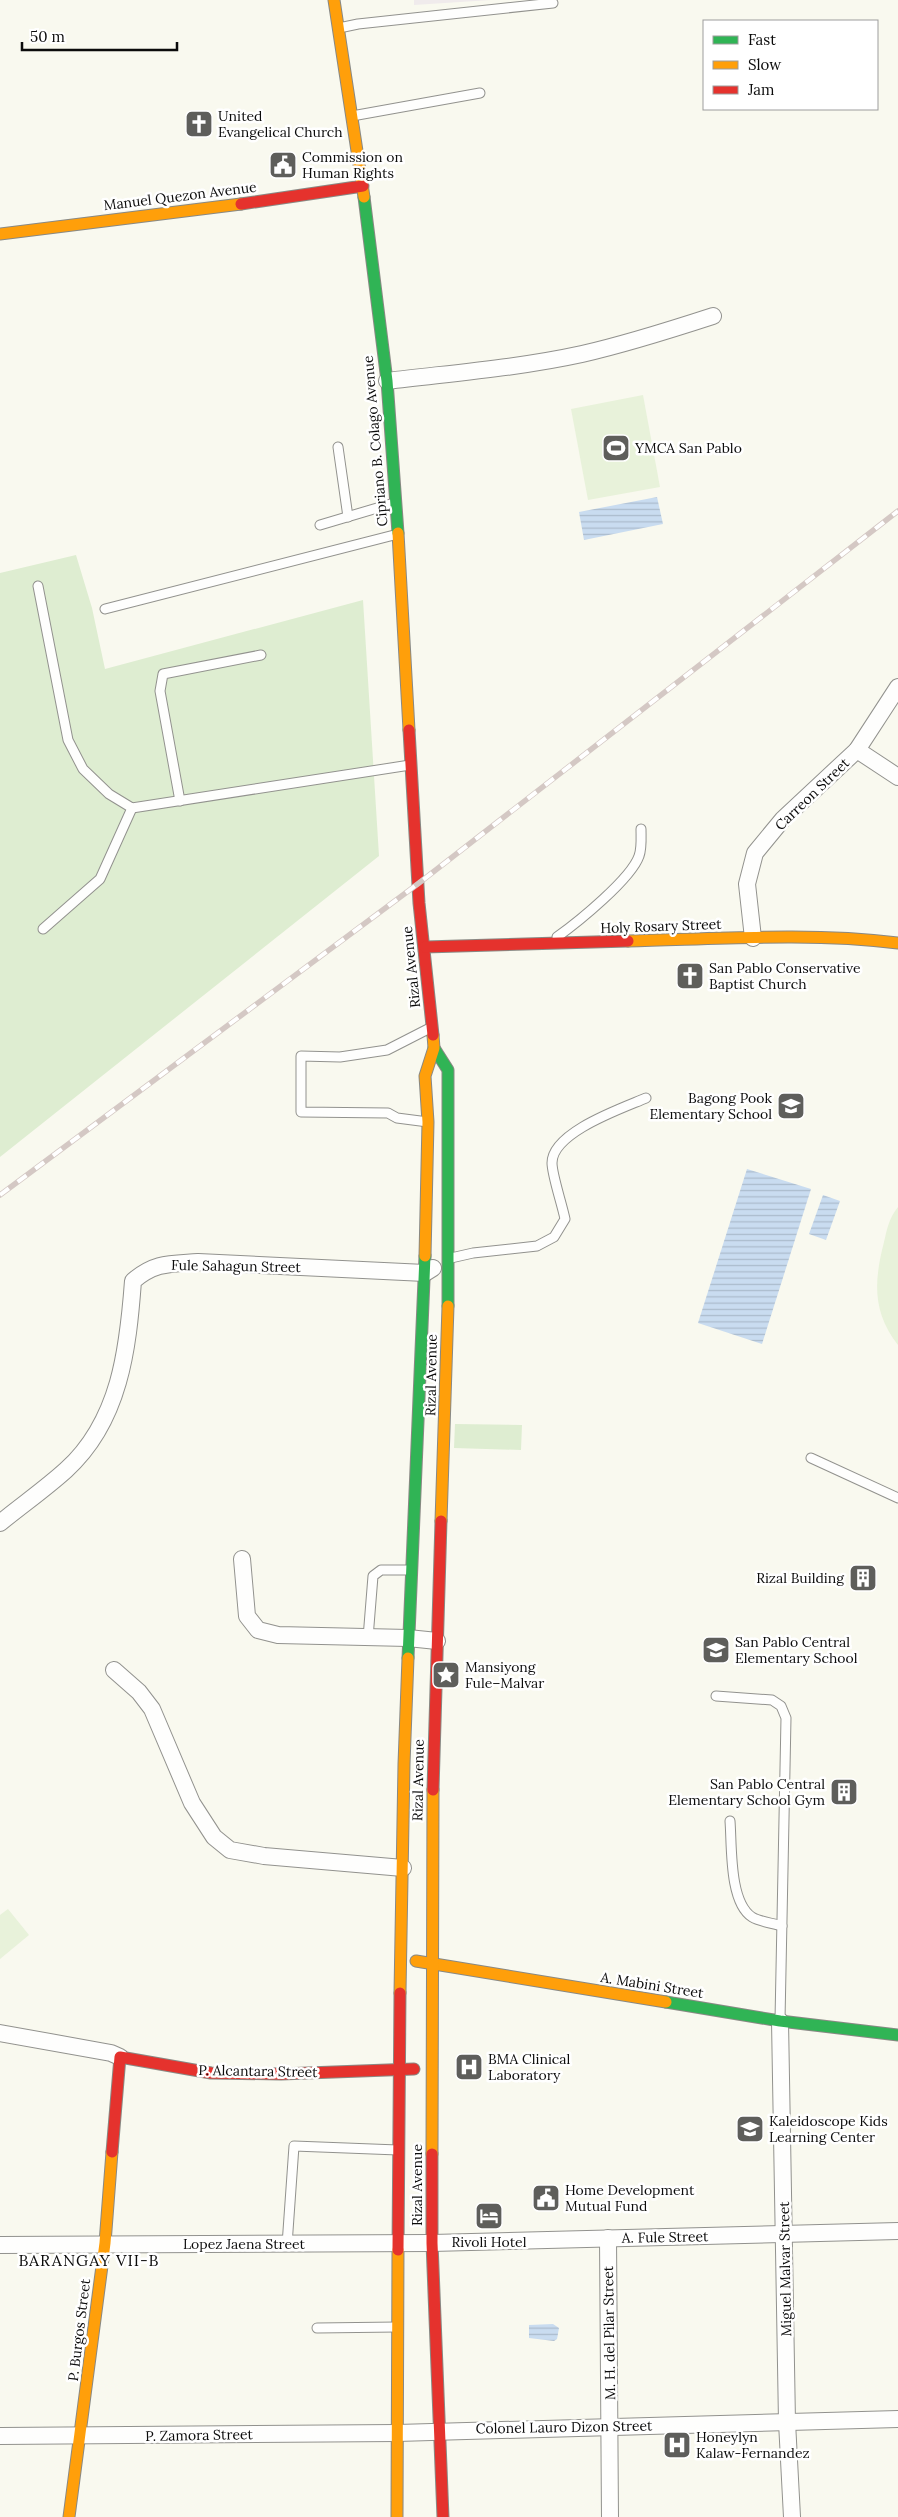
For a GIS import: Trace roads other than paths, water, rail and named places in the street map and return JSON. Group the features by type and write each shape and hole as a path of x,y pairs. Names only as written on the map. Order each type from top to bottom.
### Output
{"main road":[{"name":"Cipriano B. Colago Avenue","path":"334,0 362,186 386,381 396,502 419,883"},
{"name":"Manuel Quezon Avenue","path":"0,234 308,195 362,186"},
{"name":"Rizal Avenue","path":"419,883 434,1048 425,1076 428,1122 425,1273 432,1408 428,1526 411,1570 408,1638 419,1765 431,1965 432,2242 443,2517"},
{"name":"Holy Rosary Street","path":"425,947 753,938 874,940 898,943"},
{"name":"Rizal Avenue","path":"398,2517 398,2150 403,1868 437,1642 428,1526 432,1408 449,1259 448,1070 434,1048"},
{"name":"A. Mabini Street","path":"402,1957 431,1965 780,2021 898,2034"},
{"name":"P. Alcantara Street","path":"120,2057 211,2073 280,2074 431,2069"},
{"name":"P. Burgos Street","path":"69,2517 105,2243 120,2057"}],"street":[{"path":"386,381 531,364 637,340 713,316"},
{"name":"Carreon Street","path":"753,938 747,884 755,853 783,819 856,750 898,687"},
{"path":"856,750 898,777"},
{"path":"425,1273 449,1259"},
{"name":"Fule Sahagun Street","path":"0,1523 67,1469 94,1438 110,1407 124,1366 133,1281 147,1269 162,1265 198,1262 425,1273"},
{"path":"242,1559 247,1616 258,1630 278,1634 408,1638 437,1642"},
{"path":"114,1670 139,1692 152,1709 192,1803 214,1837 230,1850 264,1856 403,1868"},
{"name":"Miguel Malvar Street","path":"780,2021 786,2235 787,2422 792,2517"},
{"name":"P. Alcantara Street","path":"0,2033 111,2053 120,2057"},
{"name":"A. Fule Street","path":"399,2242 898,2232"},
{"name":"M. H. del Pilar Street","path":"608,2238 611,2426 610,2517"},
{"name":"Lopez Jaena Street","path":"0,2245 399,2242"},
{"name":"Colonel Lauro Dizon Street","path":"397,2433 440,2430 898,2419"},
{"name":"P. Zamora Street","path":"0,2436 397,2433"}],"lane":[{"path":"338,28 358,24 553,3"},
{"path":"351,116 480,93"},
{"path":"338,446 348,517"},
{"path":"320,525 396,502"},
{"path":"105,608 398,534"},
{"path":"38,586 68,740 83,769 109,794 132,808 411,765"},
{"path":"180,801 160,691 163,674 261,655"},
{"path":"43,929 100,879 132,808"},
{"path":"547,945 610,891 634,867 640,854 642,829"},
{"path":"432,1026 386,1050 340,1057 301,1056 301,1112 388,1113 397,1118 449,1124"},
{"path":"449,1259 473,1253 538,1246 554,1237 564,1219 552,1162 561,1142 593,1121 646,1098"},
{"path":"811,1458 898,1498"},
{"path":"368,1638 373,1576 381,1570 411,1570"},
{"path":"716,1696 772,1700 781,1706 786,1718 780,2021"},
{"path":"730,1821 735,1887 741,1902 752,1917 782,1926"},
{"path":"288,2244 294,2146 398,2150"},
{"path":"317,2328 398,2327"}],"water":[{"path":"657,497 663,524 584,540 579,512"},
{"path":"747,1169 811,1189 762,1344 698,1323"},
{"path":"823,1195 840,1201 826,1240 809,1234"},
{"path":"553,2324 559,2328 557,2339 554,2341 529,2338 529,2325"}],"railway":[{"path":"0,1195 419,883 898,511"}],"place":[{"name":"United Evangelical Church","path":"199,124"},
{"name":"Commission on Human Rights","path":"283,165"},
{"name":"YMCA San Pablo","path":"616,448"},
{"name":"San Pablo Conservative Baptist Church","path":"690,976"},
{"name":"Bagong Pook Elementary School","path":"791,1106"},
{"name":"Rizal Building","path":"863,1578"},
{"name":"San Pablo Central Elementary School","path":"716,1650"},
{"name":"Mansiyong Fule–Malvar","path":"446,1675"},
{"name":"San Pablo Central Elementary School Gym","path":"844,1792"},
{"name":"BMA Clinical Laboratory","path":"469,2067"},
{"name":"Kaleidoscope Kids Learning Center","path":"750,2129"},
{"name":"Home Development Mutual Fund","path":"546,2198"},
{"name":"Rivoli Hotel","path":"489,2216"},
{"name":"Honeylyn Kalaw-Fernandez","path":"677,2445"}],"district":[{"name":"BARANGAY VII-B","path":"89,2260"}]}
